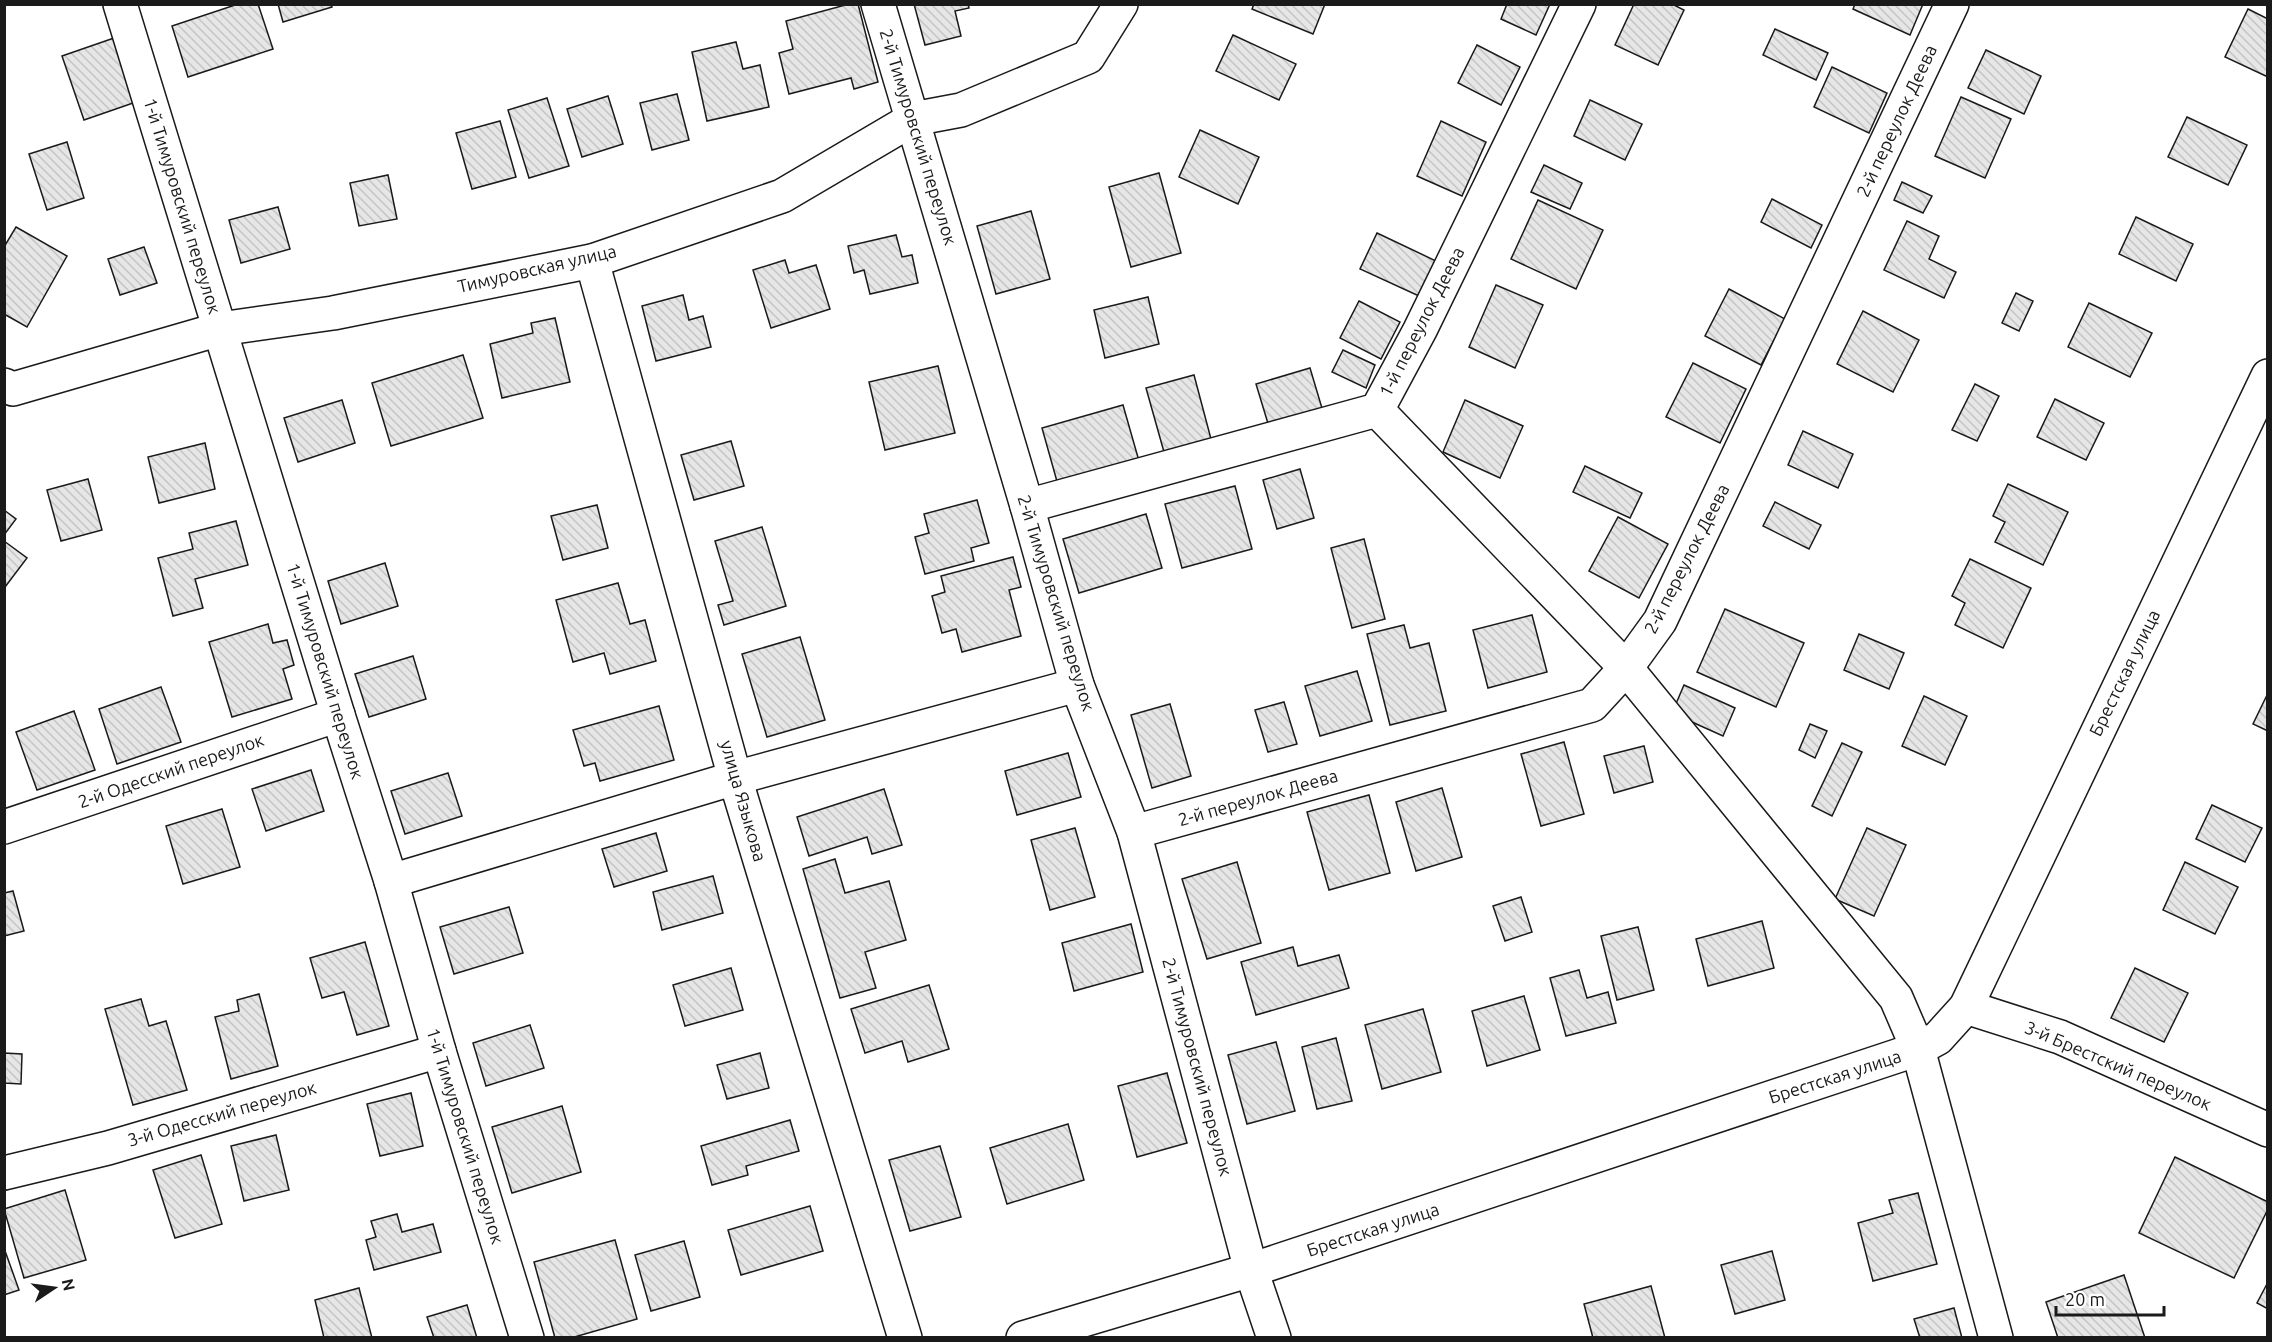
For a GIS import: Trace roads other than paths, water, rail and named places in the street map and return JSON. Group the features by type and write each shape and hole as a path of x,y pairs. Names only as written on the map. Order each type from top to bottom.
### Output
{"street":[{"name":"1-й Тимуровский переулок","path":"120,4 391,881 439,1051 527,1338"},
{"name":"2-й Тимуровский переулок","path":"878,4 1027,506 1077,685 1134,832 1251,1270 1274,1338"},
{"name":"Тимуровская улица","path":"4,385 13,390 220,329 333,313 592,261 782,196 913,119 961,110 1088,57 1121,4"},
{"name":"1-й переулок Деева","path":"1027,506 1377,410 1425,319 1579,4"},
{"name":"2-й переулок Деева","path":"1134,832 1592,705 1626,668 1660,621 1952,4"},
{"name":"улица Языкова","path":"592,261 735,778 905,1338"},
{"name":"Брестская улица","path":"1023,1338 1251,1270 1918,1049 1938,1038 1966,1006 2268,376"},
{"path":"1377,410 1626,668 1896,998 1918,1049 1996,1338"},
{"path":"391,881 735,778 1077,685"},
{"name":"2-й Одесский переулок","path":"4,827 338,715"},
{"name":"3-й Брестский переулок","path":"1966,1006 2060,1037 2268,1130"},
{"name":"3-й Одесский переулок","path":"4,1173 108,1148 439,1051"}]}
